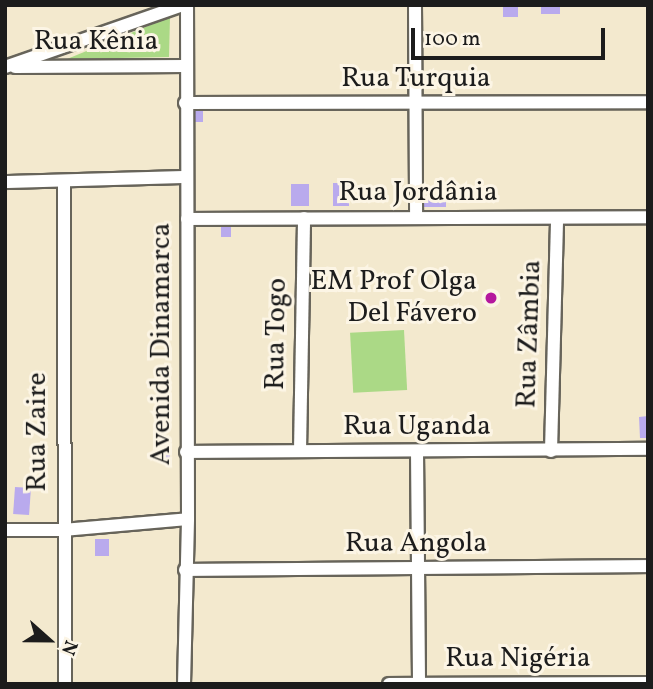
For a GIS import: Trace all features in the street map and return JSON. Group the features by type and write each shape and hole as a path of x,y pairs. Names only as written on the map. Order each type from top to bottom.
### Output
{"street":[{"name":"Avenida Dinamarca","path":"184,684 188,519 185,5"},
{"path":"5,67 185,5"},
{"path":"415,5 415,218"},
{"name":"Rua Kênia","path":"5,67 186,66"},
{"name":"Rua Turquia","path":"185,103 648,102"},
{"path":"5,182 186,177"},
{"name":"Rua Zaire","path":"64,181 65,684"},
{"name":"Rua Jordânia","path":"187,219 648,217"},
{"name":"Rua Togo","path":"300,451 304,218"},
{"name":"Rua Zâmbia","path":"551,451 557,218"},
{"name":"Rua Uganda","path":"186,452 648,449"},
{"path":"417,451 419,684"},
{"path":"5,530 63,530 188,519"},
{"name":"Rua Angola","path":"185,570 648,566"},
{"name":"Rua Nigéria","path":"389,684 648,683"}],"green space":[{"path":"170,17 169,57 67,59"},
{"path":"404,330 407,390 353,393 350,333"}],"building":[{"path":"503,5 518,5 518,17 503,17"},
{"path":"541,5 560,5 560,14 541,14"},
{"path":"187,108 203,108 203,122 187,122"},
{"path":"333,183 349,183 349,206 333,206"},
{"path":"291,184 309,184 309,206 291,206"},
{"path":"423,197 446,197 446,207 423,207"},
{"path":"221,224 231,224 231,237 221,237"},
{"path":"648,416 648,438 640,438 639,417"},
{"path":"159,449 170,449 170,462 160,463"},
{"path":"15,487 31,488 29,515 13,514"},
{"path":"95,539 109,539 109,556 95,556"}],"place":[{"name":"EM Prof Olga Del Fávero","path":"491,298"}]}
